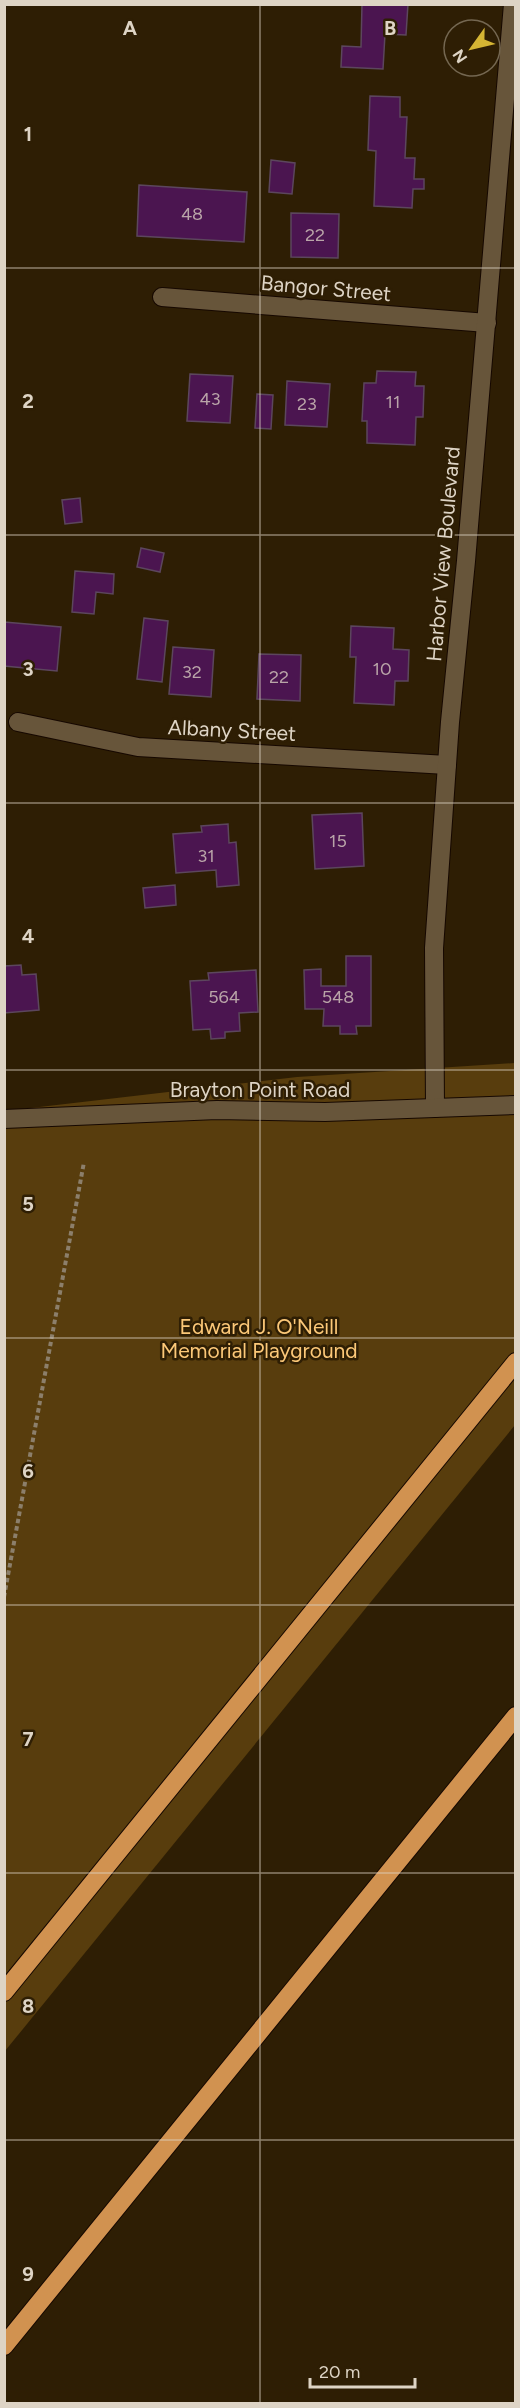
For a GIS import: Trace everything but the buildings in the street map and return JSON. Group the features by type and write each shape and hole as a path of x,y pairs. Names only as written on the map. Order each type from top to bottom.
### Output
{"highway":[{"path":"4,1992 516,1362"},
{"path":"4,2346 516,1716"}],"street":[{"name":"Harbor View Boulevard","path":"435,1108 434,948 447,765 513,4"},
{"name":"Bangor Street","path":"162,297 487,323"},
{"name":"Albany Street","path":"18,722 138,747 447,765"},
{"name":"Brayton Point Road","path":"4,1119 217,1110 325,1112 516,1105"}],"path":[{"path":"4,1596 84,1162"}],"green space":[{"name":"Edward J. O'Neill Memorial Playground","path":"515,1063 515,1425 5,2051 5,1111 297,1077"}]}
